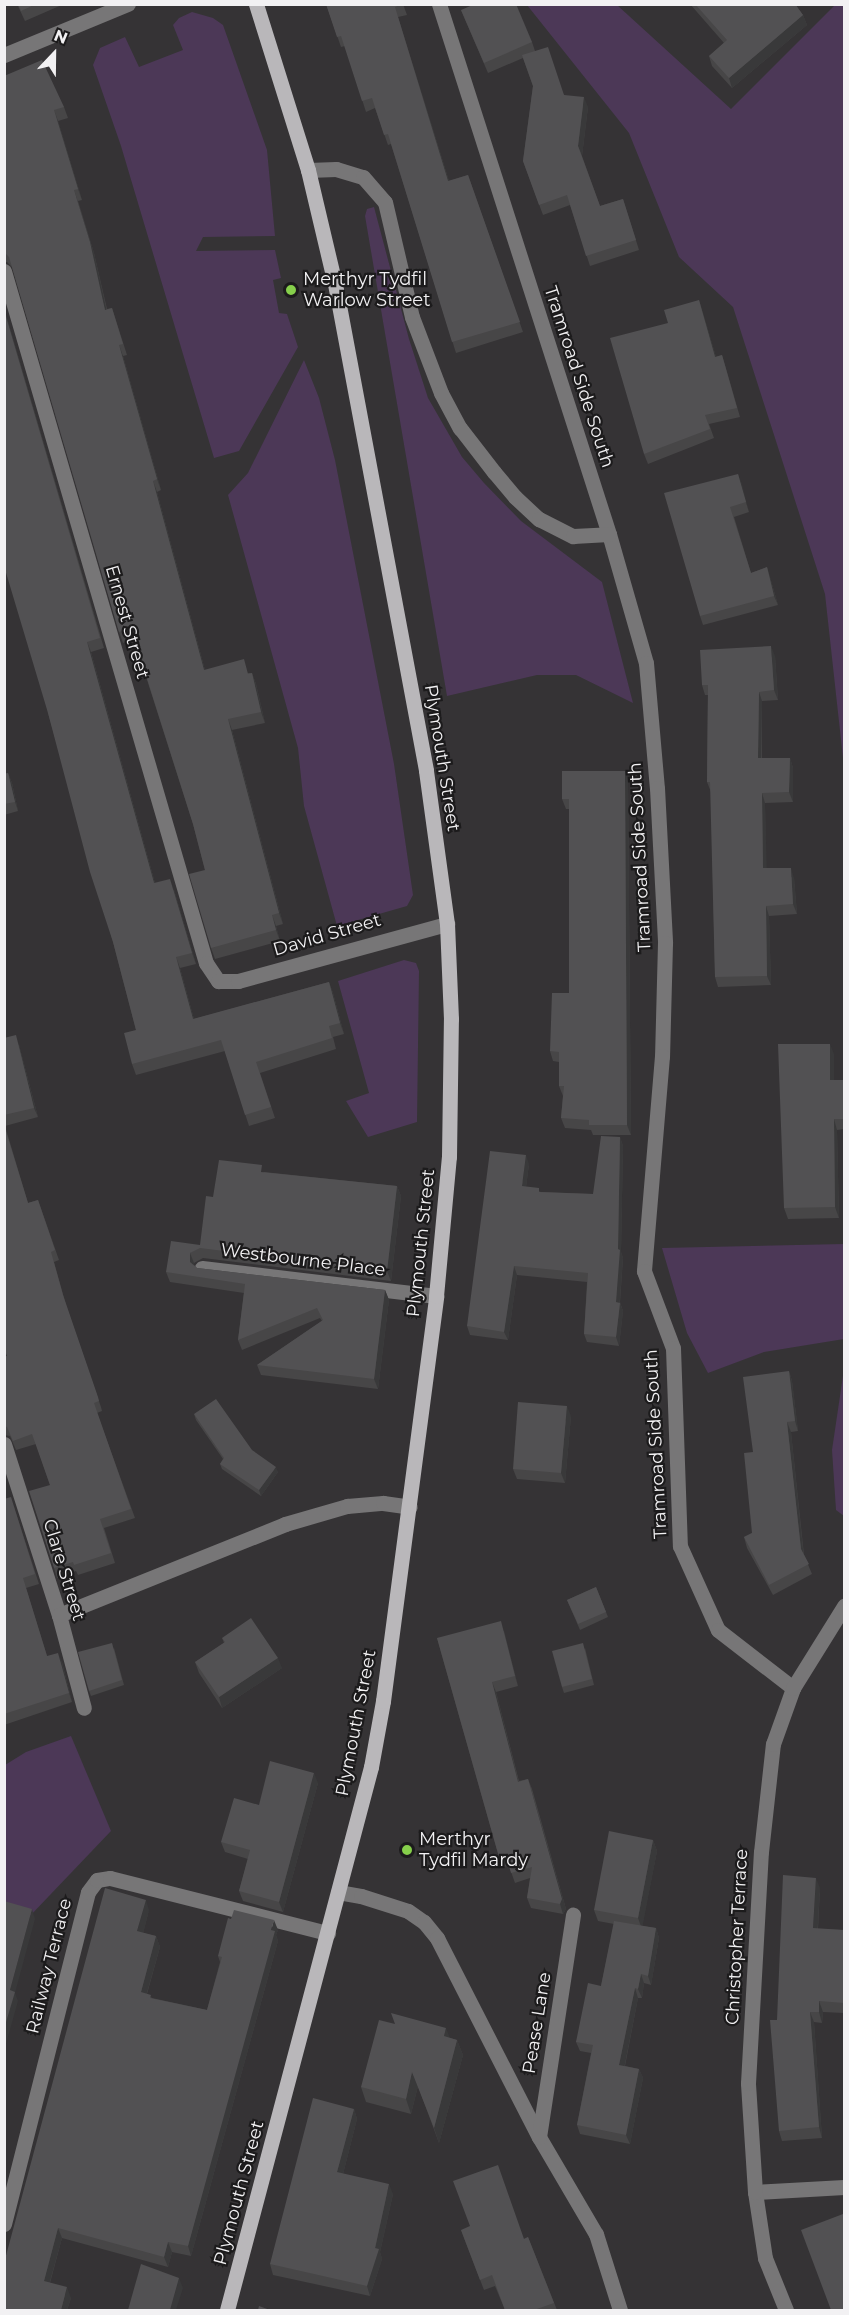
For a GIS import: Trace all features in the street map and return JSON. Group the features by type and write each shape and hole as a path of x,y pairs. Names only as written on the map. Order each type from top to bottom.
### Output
{"main road":[{"name":"Plymouth Street","path":"228,2310 373,1755 410,1507 436,1296 449,1157 451,1019 447,924 426,770 334,280 308,170 256,4"}],"street":[{"path":"4,55 128,4"},
{"name":"Tramroad Side South","path":"439,4 609,534 646,663 657,788 665,954 662,1056 644,1271 673,1348 680,1546 718,1630 793,1688"},
{"path":"308,170 336,169 363,177 385,202 412,317 441,393 460,428 494,472 515,497 539,519 573,536 609,534"},
{"name":"Ernest Street","path":"4,271 206,963 218,981"},
{"name":"David Street","path":"218,981 238,981 447,924"},
{"name":"Westbourne Place","path":"202,1268 436,1296"},
{"name":"Clare Street","path":"4,1444 59,1615 84,1708"},
{"path":"59,1615 285,1524 347,1506 383,1503 410,1507"},
{"name":"Christopher Terrace","path":"786,2310 765,2258 755,2192 748,2083 761,1852 773,1744 793,1688 844,1606"},
{"name":"Railway Terrace","path":"4,2224 88,1892 97,1880 110,1878 328,1933"},
{"path":"338,1892 361,1896 408,1911 424,1922 437,1938 539,2137 596,2234 620,2310"},
{"name":"Pease Lane","path":"539,2137 573,1915"},
{"path":"755,2192 844,2187"}],"shaded area":[{"path":"527,5 617,5 731,109 835,5 844,5 844,767 825,594 733,307 679,257 629,133"},
{"path":"192,12 213,18 223,25 267,150 275,236 203,237 196,251 275,250 281,278 273,280 279,313 287,314 298,347 239,451 214,458 121,146 93,65 100,48 125,37 139,67 183,50 173,25 179,18"},
{"path":"374,207 409,339 428,398 462,457 484,483 521,521 602,582 633,703 576,675 537,675 447,696 365,216 367,209"},
{"path":"304,360 319,398 335,460 394,764 413,895 407,906 337,926 304,806 298,748 228,495 248,473"},
{"path":"404,960 416,963 419,971 417,1122 368,1137 346,1101 369,1093 338,981"},
{"path":"844,1244 844,1339 764,1352 708,1373 687,1333 662,1248"},
{"path":"844,1369 844,1516 836,1510 832,1450"},
{"path":"71,1736 111,1831 29,1917 5,1910 5,1765 26,1752"}],"building":[{"path":"18,4 36,4 21,11"},
{"path":"326,4 403,4 395,7 448,181 468,175 520,322 452,342 388,134 384,135 372,98 362,101 341,36 337,37"},
{"path":"475,4 516,4 532,42 484,63 461,10"},
{"path":"695,4 795,4 803,15 729,78 709,56 727,40"},
{"path":"548,47 564,95 584,97 578,146 600,206 623,199 636,240 586,256 567,195 539,205 523,161 533,86 522,55"},
{"path":"42,60 64,107 54,110 78,189 74,190 90,242 105,310 112,308 123,344 119,345 157,479 153,481 204,670 244,659 248,674 252,673 261,712 228,719 279,913 272,915 276,930 211,948 189,874 205,870 193,824 131,628 119,632 9,257 4,252 4,76"},
{"path":"699,300 715,357 722,355 737,408 705,415 710,429 644,454 610,338 668,323 664,310"},
{"path":"4,310 100,638 87,642 154,883 170,879 192,953 176,957 193,1019 329,982 340,1023 329,1026 332,1038 256,1062 271,1107 245,1115 221,1040 132,1064 124,1033 136,1030 113,942 90,872 48,713 4,566"},
{"path":"738,474 746,502 730,507 751,573 767,567 774,596 700,616 664,493"},
{"path":"771,646 774,690 759,692 758,758 790,758 789,792 762,793 763,868 791,868 793,904 766,906 767,976 715,977 710,782 707,782 708,685 702,685 700,650"},
{"path":"562,771 625,771 627,1125 589,1125 589,1120 561,1118 564,1086 559,1086 559,1052 550,1051 552,993 569,993 569,799 562,799"},
{"path":"8,773 15,802 4,804 4,774"},
{"path":"16,1035 34,1108 4,1115 4,1038"},
{"path":"778,1044 830,1044 830,1080 844,1080 844,1119 834,1119 835,1207 784,1208"},
{"path":"4,1125 28,1203 38,1200 55,1250 51,1252 63,1295 98,1397 99,1401 94,1403 131,1509 100,1519 111,1553 74,1565 73,1562 54,1568 29,1491 50,1485 32,1434 13,1441 7,1427 4,1426 4,1357 7,1356 4,1347"},
{"path":"601,1136 620,1137 618,1249 620,1250 616,1302 620,1303 616,1337 584,1334 588,1273 514,1266 504,1332 467,1326 490,1151 526,1155 522,1186 539,1188 539,1192 593,1194"},
{"path":"219,1160 262,1165 261,1172 397,1186 387,1271 200,1248 190,1253 190,1262 197,1268 385,1290 374,1379 257,1365 323,1320 317,1308 238,1340 245,1284 166,1272 171,1241 200,1245 206,1196 213,1197"},
{"path":"789,1371 795,1421 787,1422 801,1549 809,1564 769,1585 744,1537 752,1533 744,1453 753,1452 743,1377"},
{"path":"216,1399 252,1450 276,1467 259,1490 220,1464 224,1458 194,1414"},
{"path":"518,1402 567,1406 561,1473 513,1469"},
{"path":"11,1497 35,1574 23,1578 47,1656 58,1653 69,1693 4,1714 4,1499"},
{"path":"596,1587 606,1612 578,1624 567,1600"},
{"path":"251,1618 278,1658 219,1697 195,1662 225,1642 222,1638"},
{"path":"501,1621 515,1676 492,1682 518,1782 528,1779 562,1899 560,1904 527,1898 532,1867 511,1873 506,1855 499,1857 437,1638"},
{"path":"112,1643 122,1680 89,1691 78,1652"},
{"path":"583,1643 592,1679 562,1687 552,1651"},
{"path":"270,1761 314,1773 279,1902 239,1891 250,1850 221,1842 234,1798 259,1805"},
{"path":"609,1831 653,1840 638,1918 594,1910"},
{"path":"783,1875 816,1878 813,1928 844,1930 844,2003 819,2001 819,2012 810,2012 819,2127 779,2131 770,2020 777,2020"},
{"path":"105,1888 146,1900 137,1931 156,1936 141,1992 151,1995 150,1998 207,2010 222,1957 218,1956 228,1918 231,1919 234,1910 274,1920 271,1930 275,1931 188,2246 168,2242 164,2257 58,2228 44,2281 67,2287 61,2310 4,2310 4,2263"},
{"path":"4,1901 32,1909 10,1990 15,1992 4,2029"},
{"path":"614,1921 656,1928 648,1976 641,1974 638,1989 635,1988 619,2065 639,2069 626,2135 577,2125 593,2045 576,2042 588,1983 601,1986"},
{"path":"391,2013 446,2028 444,2036 457,2040 434,2128 412,2072 406,2099 361,2087 379,2020 395,2024"},
{"path":"313,2098 354,2109 337,2172 389,2184 375,2248 379,2249 367,2286 270,2264"},
{"path":"498,2165 524,2239 528,2237 554,2303 534,2310 505,2310 492,2275 480,2280 461,2230 470,2226 453,2181"},
{"path":"843,2214 844,2310 831,2310 801,2230"},
{"path":"141,2264 179,2278 170,2310 128,2310"},
{"path":"259,2306 270,2310 258,2310"}],"place":[{"name":"Merthyr Tydfil Warlow Street","path":"291,290"},
{"name":"Merthyr Tydfil Mardy","path":"407,1850"}]}
